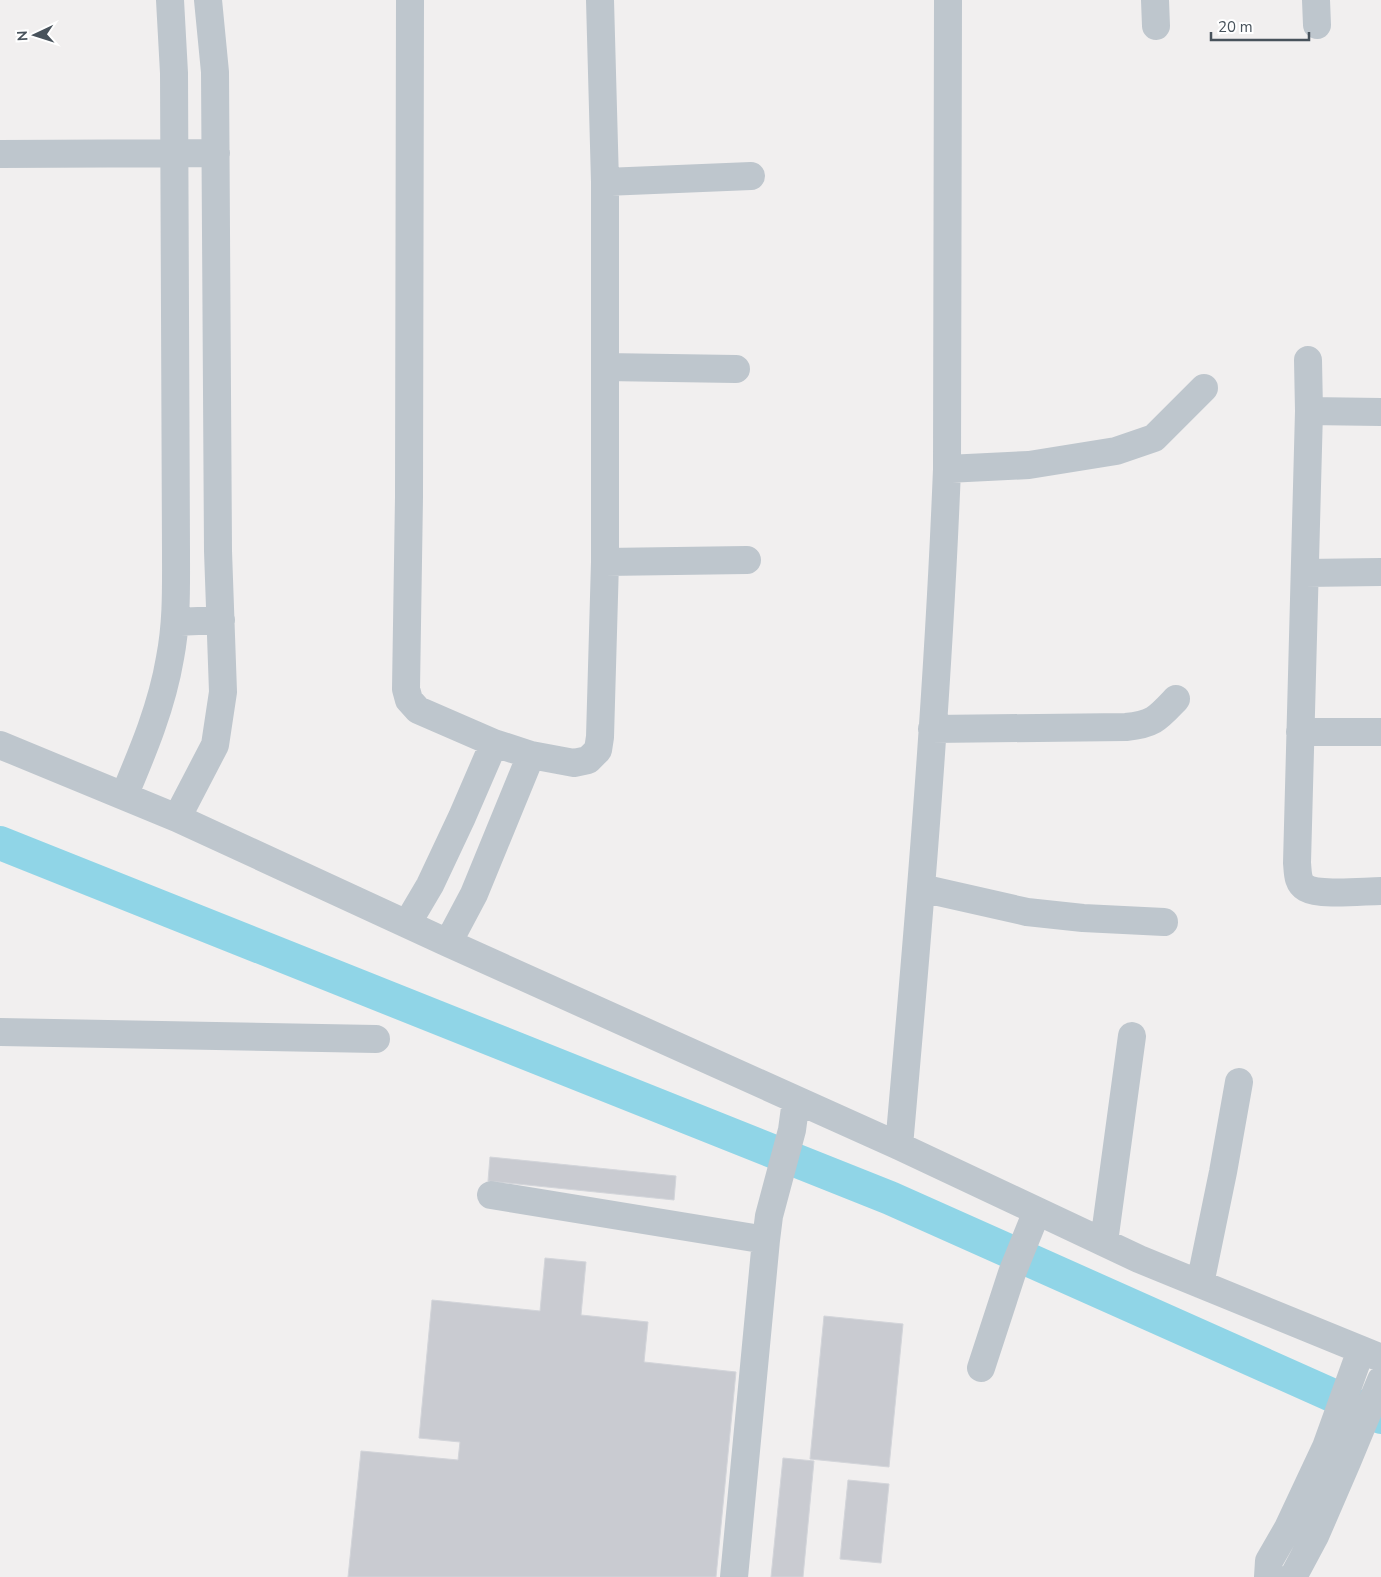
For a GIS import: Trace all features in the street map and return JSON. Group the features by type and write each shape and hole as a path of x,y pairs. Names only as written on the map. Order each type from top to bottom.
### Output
{"street":[{"path":"124,796 154,721 170,659 175,622 174,73 170,0"},
{"path":"177,818 215,745 223,692 218,551 215,72 208,0"},
{"path":"410,0 409,497 406,689 410,700 418,710 494,743 531,755 574,762 588,760 598,750 600,737 605,562 605,182 600,0"},
{"path":"899,1146 922,888 944,544 948,0"},
{"path":"0,154 216,153"},
{"path":"605,182 750,176"},
{"path":"1308,360 1309,411 1298,878 1306,888 1323,892 1381,891"},
{"path":"605,368 736,369"},
{"path":"946,469 1029,465 1116,451 1154,438 1204,388"},
{"path":"1309,411 1381,412"},
{"path":"605,562 748,560"},
{"path":"1305,573 1381,572"},
{"path":"175,622 221,620"},
{"path":"932,729 1126,727 1142,725 1156,720 1176,699"},
{"path":"1300,732 1381,732"},
{"path":"407,924 430,885 494,743"},
{"path":"0,745 177,818 448,943 899,1146 1034,1219 1104,1242 1139,1259 1371,1354 1351,1377 1337,1454 1314,1536 1293,1577"},
{"path":"448,943 474,894 531,755"},
{"path":"922,888 1027,912 1083,918 1164,922"},
{"path":"0,1032 376,1039"},
{"path":"1104,1242 1132,1036"},
{"path":"1200,1284 1239,1082"},
{"path":"734,1577 768,1228 792,1130 796,1100"},
{"path":"491,1195 768,1228"},
{"path":"981,1368 1012,1273 1034,1219"},
{"path":"1268,1577 1268,1561 1379,1385"}],"building":[{"path":"490,1157 676,1176 674,1200 488,1181"},
{"path":"545,1258 586,1262 581,1315 648,1322 644,1362 736,1372 716,1577 348,1577 361,1451 458,1460 460,1442 419,1438 432,1300 540,1311"},
{"path":"824,1316 903,1324 889,1467 810,1459"},
{"path":"783,1458 814,1461 803,1577 771,1577"},
{"path":"848,1480 889,1484 881,1563 840,1559"}],"waterway":[{"path":"0,843 890,1198 1381,1417"}]}
